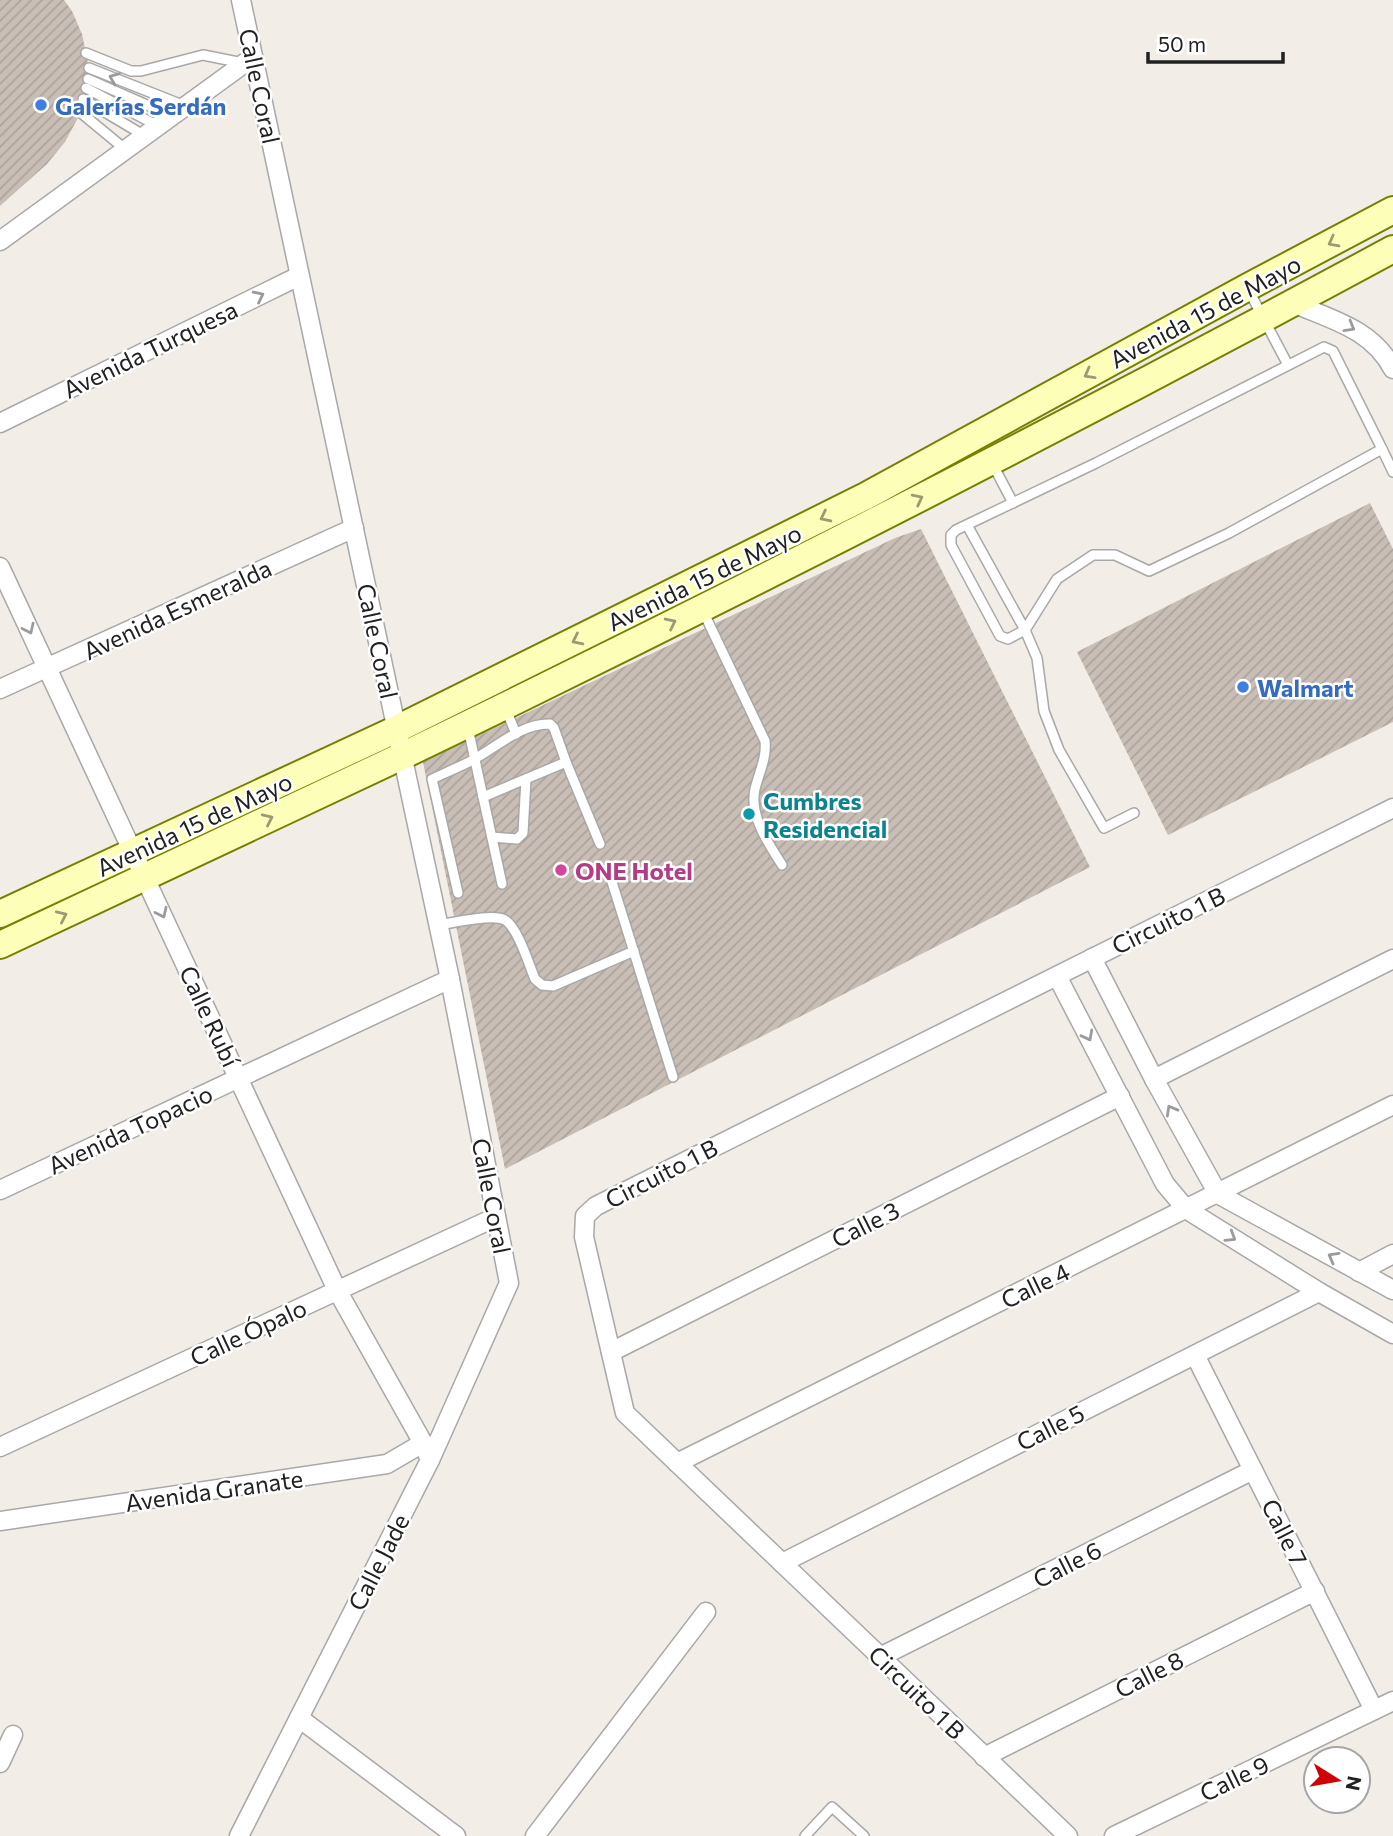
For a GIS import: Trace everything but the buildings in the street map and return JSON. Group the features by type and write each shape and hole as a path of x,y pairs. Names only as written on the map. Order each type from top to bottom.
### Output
{"main road":[{"name":"Avenida 15 de Mayo","path":"0,914 397,729 866,496 1393,210"},
{"name":"Avenida 15 de Mayo","path":"0,945 402,756 880,519 1393,249"},
{"path":"866,496 880,519"}],"street":[{"name":"Calle Coral","path":"241,0 249,60 299,276 397,729 450,979 509,1283"},
{"path":"0,241 249,60"},
{"name":"Avenida Turquesa","path":"0,423 299,276"},
{"path":"1293,303 1343,322 1367,337 1390,358"},
{"name":"Avenida Esmeralda","path":"0,689 354,528"},
{"name":"Calle Rubí","path":"0,567 337,1290 430,1460"},
{"name":"Circuito 1 B","path":"1069,1836 625,1413 584,1237 585,1216 596,1206 1393,808"},
{"path":"1092,958 1154,1079 1218,1194 1393,1290"},
{"path":"1154,1079 1393,959"},
{"path":"1057,976 1165,1184 1186,1209 1319,1292 1393,1334"},
{"name":"Avenida Topacio","path":"0,1191 450,979"},
{"name":"Calle 3","path":"611,1352 1119,1096"},
{"name":"Calle 4","path":"677,1463 1393,1105"},
{"name":"Calle Ópalo","path":"0,1447 496,1217"},
{"path":"1359,1272 1393,1254"},
{"name":"Calle Jade","path":"239,1836 430,1460 509,1283"},
{"name":"Calle 5","path":"782,1563 1319,1292"},
{"name":"Calle 7","path":"1195,1354 1374,1710"},
{"name":"Avenida Granate","path":"0,1521 387,1464 423,1443"},
{"name":"Calle 6","path":"880,1657 1254,1470"},
{"name":"Calle 8","path":"984,1757 1315,1591"},
{"path":"535,1836 706,1612"},
{"name":"Calle 9","path":"1114,1836 1393,1701"},
{"path":"299,1718 456,1836"},
{"path":"0,1763 13,1735"}],"lane":[{"path":"86,54 131,71 141,71 203,55 249,60"},
{"path":"89,68 165,121"},
{"path":"165,121 87,83 165,121"},
{"path":"83,99 165,121"},
{"path":"80,112 126,150"},
{"path":"1248,287 1288,365"},
{"path":"1382,449 1240,527 1149,571 1115,555 1093,555 1057,579 1025,630 1008,639 1000,636 951,545 951,535 956,530 1324,347 1333,351 1382,449 1393,472"},
{"path":"991,462 1013,503"},
{"path":"967,525 1025,630 1037,658 1044,710 1059,750 1104,828 1134,813"},
{"path":"701,608 765,741 766,753 754,793 755,812 768,844 782,864"},
{"path":"504,705 516,734"},
{"path":"467,724 502,884"},
{"path":"458,894 432,779 473,760 516,734 543,724 550,724 554,728 600,844"},
{"path":"483,797 566,762"},
{"path":"492,837 517,839 523,833 526,779"},
{"path":"612,882 673,1077"},
{"path":"437,925 491,917 503,918 513,927 535,979 542,985 553,986 634,951"},
{"path":"806,1836 832,1807 864,1836"}],"place":[{"name":"Galerías Serdán","path":"41,105"},
{"name":"Walmart","path":"1243,687"},
{"name":"Cumbres Residencial","path":"749,814"},
{"name":"ONE Hotel","path":"561,870"}]}
